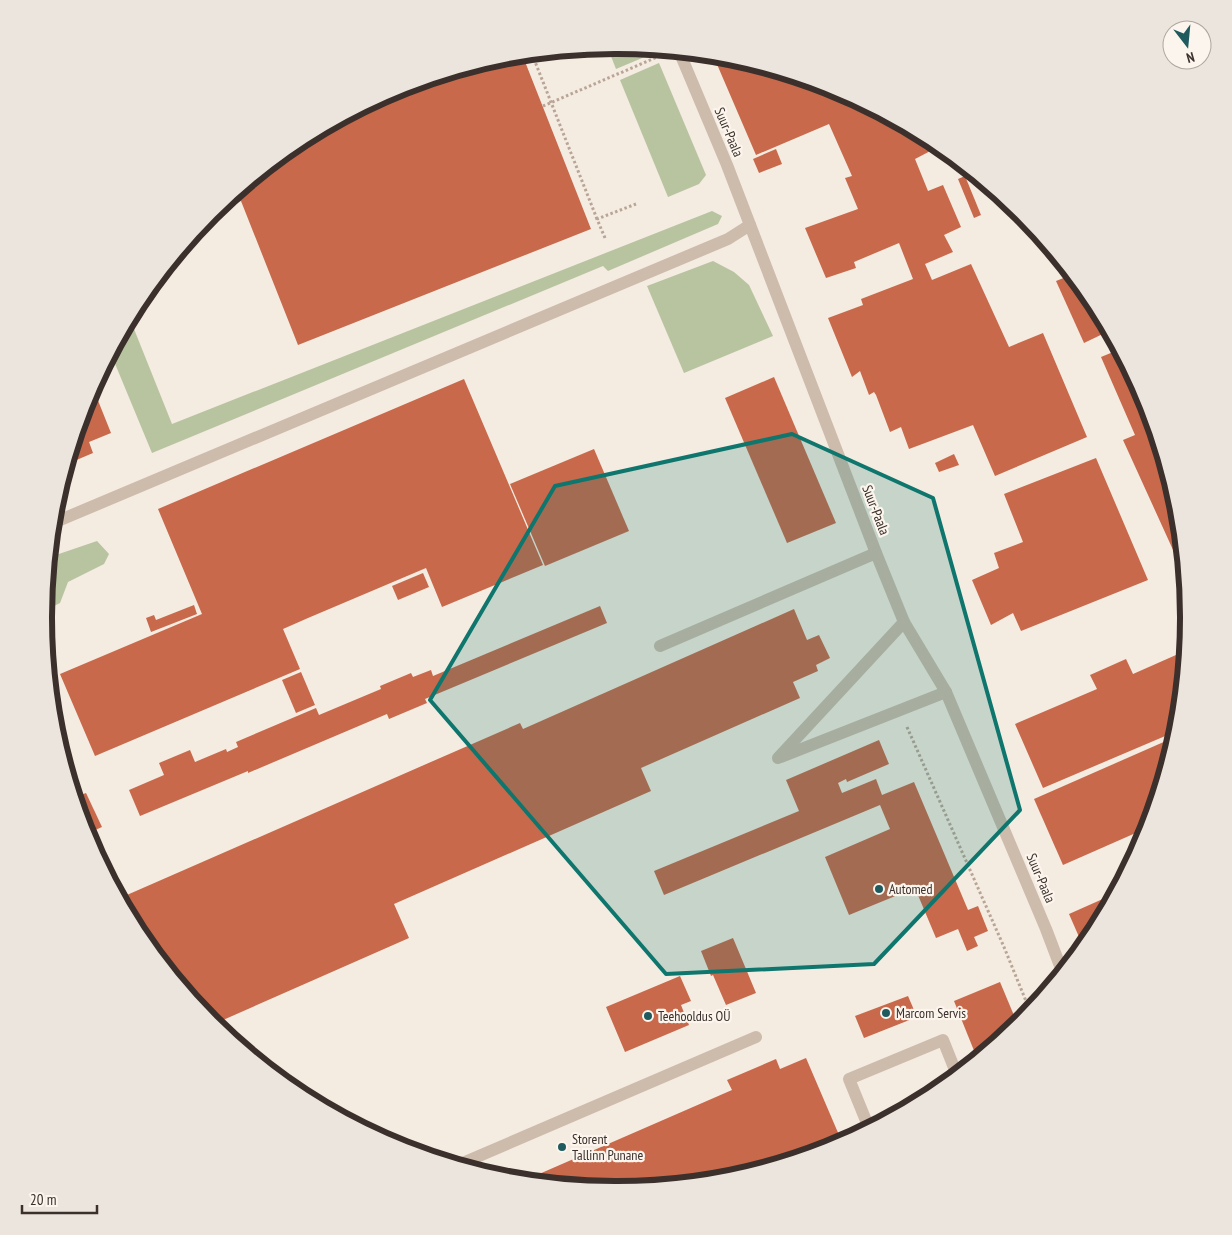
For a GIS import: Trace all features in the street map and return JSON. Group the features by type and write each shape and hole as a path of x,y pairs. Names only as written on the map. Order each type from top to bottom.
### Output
{"street":[{"name":"Suur-Paala","path":"682,58 727,165 904,622 946,692 1060,965"},
{"path":"61,520 728,239 750,225"},
{"path":"660,646 876,553"},
{"path":"904,622 778,758 946,692"},
{"path":"467,1161 756,1037"},
{"path":"867,1122 849,1079 943,1040 954,1068"}],"path":[{"path":"543,106 661,56"},
{"path":"534,60 605,238"},
{"path":"598,219 636,204"},
{"path":"900,710 1027,1003"}],"highlighted area":[{"path":"792,434 933,498 1020,810 874,964 666,974 430,700 555,486"}],"green space":[{"path":"610,54 649,55 616,69"},
{"path":"659,63 706,175 699,184 668,197 620,80"},
{"path":"712,211 722,216 718,224 608,271 603,266 152,453 114,362 133,327 172,424"},
{"path":"713,261 734,272 749,285 773,336 684,373 647,286"},
{"path":"97,541 109,554 104,564 68,582 60,603 53,607 56,555"}],"building":[{"path":"525,62 591,229 298,345 241,201 234,203 273,170 303,149 334,129 367,112 435,84 470,73"},
{"path":"717,63 762,73 832,97 898,129 931,151 915,159 928,191 943,185 961,227 944,235 953,252 925,264 932,280 971,264 1009,347 1043,333 1087,437 995,476 973,425 909,449 901,427 890,432 876,395 874,392 869,395 860,371 852,377 828,318 863,305 861,299 913,279 899,243 854,262 856,268 826,278 805,228 858,209 845,178 852,176 829,124 756,155"},
{"path":"776,149 782,164 759,173 753,159"},
{"path":"965,176 981,215 974,218 958,179"},
{"path":"1065,277 1085,304 1103,334 1084,343 1056,281"},
{"path":"1113,352 1137,402 1150,436 1169,508 1175,544 1174,552 1123,440 1135,435 1101,357"},
{"path":"774,377 836,523 787,543 725,398"},
{"path":"464,379 543,565 442,607 426,568 308,618 283,629 300,669 95,756 60,674 202,614 158,509"},
{"path":"97,398 111,433 89,442 93,453 75,461 82,436"},
{"path":"594,449 629,531 545,566 510,484"},
{"path":"954,454 959,465 939,472 935,463"},
{"path":"1096,458 1148,580 1021,631 1013,613 991,625 972,580 999,568 994,553 1023,542 1004,494"},
{"path":"423,573 429,587 398,600 392,586"},
{"path":"194,605 197,614 151,632 146,618 154,615 156,620"},
{"path":"600,606 607,623 425,699 427,703 389,719 387,714 140,816 129,790 164,775 159,763 190,750 195,762 226,749 227,752 238,747 236,742 316,708 319,715 381,689 380,686 411,673 413,677 431,670 433,676"},
{"path":"794,609 807,640 819,635 830,658 816,665 818,671 793,682 800,698 641,768 651,791 394,904 409,938 222,1020 192,989 169,961 147,931 126,895 520,723 523,729"},
{"path":"1178,654 1175,691 1167,735 1043,788 1015,724 1097,689 1090,675 1126,659 1133,674"},
{"path":"301,672 315,705 296,713 282,680"},
{"path":"879,740 889,764 847,782 846,779 838,783 842,793 876,779 882,795 914,782 968,910 978,906 988,931 974,937 978,946 967,951 958,929 936,938 915,888 849,915 825,857 890,829 880,805 664,895 654,871 799,811 786,780"},
{"path":"1165,741 1150,799 1137,832 1063,865 1034,799"},
{"path":"86,793 102,827 94,830 81,795"},
{"path":"1104,898 1080,938 1069,914"},
{"path":"733,938 756,993 726,1005 701,951"},
{"name":"Teehooldus OÜ","path":"680,976 691,1001 681,1005 689,1025 625,1052 606,1007"},
{"path":"1000,982 1014,1016 975,1052 954,1001"},
{"path":"908,996 917,1017 864,1038 855,1016"},
{"path":"806,1058 839,1135 762,1162 690,1176 616,1181 579,1180 537,1175 732,1090 727,1080 776,1059 780,1069"}],"place":[{"name":"Automed","path":"879,889"},
{"name":"Marcom Servis","path":"886,1013"},
{"name":"Teehooldus OÜ","path":"648,1016"},
{"name":"Storent Tallinn Punane","path":"562,1147"}]}
